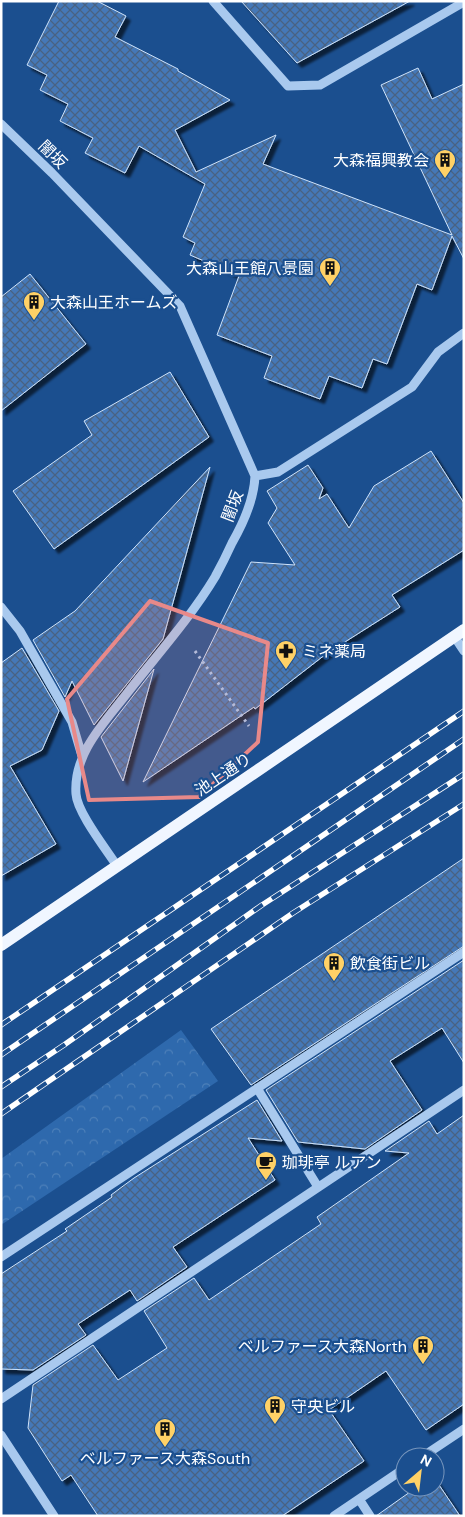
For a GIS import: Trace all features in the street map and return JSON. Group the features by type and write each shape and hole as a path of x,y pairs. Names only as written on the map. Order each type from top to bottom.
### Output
{"main road":[{"name":"池上通り","path":"1,945 459,633"}],"street":[{"path":"213,1 288,86 320,86 464,2"},
{"name":"闇坂","path":"1,124 52,173 180,306 255,476 254,492 243,523 215,578 102,725 82,756 76,775 76,796 82,813 117,866"},
{"path":"255,476 278,472 412,387 438,352 464,333"},
{"path":"1,607 20,631 72,722 82,756"},
{"path":"459,633 464,651"},
{"path":"1,1257 464,952"},
{"path":"257,1088 318,1187"},
{"path":"1,1399 464,1090"},
{"path":"437,1447 464,1429"},
{"path":"1,1435 54,1516"},
{"path":"334,1516 395,1475"},
{"path":"359,1499 370,1516"}],"path":[{"path":"178,628 248,726"}],"highlighted area":[{"path":"150,601 268,643 258,742 199,797 89,800 67,699"}],"green space":[{"path":"181,1030 218,1081 1,1225 1,1159"}],"building":[{"path":"59,1 97,1 126,16 115,37 178,69 178,71 230,100 175,130 196,172 276,135 263,164 452,235 381,85 418,68 432,99 464,84 464,259 452,236 432,290 417,284 387,364 373,359 362,388 329,376 320,399 264,378 272,356 217,335 239,276 190,255 195,243 183,237 205,184 139,146 125,173 85,153 93,138 60,121 68,104 40,90 47,75 27,65"},
{"path":"241,1 410,1 297,63"},
{"name":"大森山王ホームズ","path":"30,274 86,344 1,411 1,297"},
{"path":"170,372 209,437 54,549 13,491 92,435 84,421"},
{"path":"431,451 464,503 464,550 392,595 400,607 326,654 255,709 254,707 143,782 251,562 295,565 268,523 277,508 267,491 308,465 323,488 319,499 327,494 349,528 374,486"},
{"path":"210,467 163,639 94,725 72,681 65,697 33,640 75,611"},
{"path":"22,648 59,711 42,750 10,766 56,844 1,876 1,663"},
{"path":"154,669 123,781 101,737"},
{"name":"飲食街ビル","path":"464,858 464,946 251,1085 211,1029"},
{"path":"464,960 464,1063 442,1028 390,1061 422,1110 365,1149 298,1142 266,1090"},
{"path":"257,1100 282,1141 248,1138 275,1180 173,1247 187,1267 137,1301 130,1290 78,1324 86,1335 33,1370 1,1369 1,1274 67,1231 65,1229 112,1197 111,1195 134,1178"},
{"path":"464,1115 464,1404 426,1430 386,1371 329,1410 364,1461 282,1516 98,1516 71,1475 62,1481 28,1428 33,1385 93,1345 118,1380 167,1348 144,1311 194,1278 209,1300 321,1224 317,1217 409,1153 385,1151 429,1121 437,1134"},
{"path":"445,1494 460,1516 376,1516 403,1497 445,1497"}],"railway":[{"path":"1,1025 464,711"},
{"path":"1,1055 464,739"},
{"path":"1,1087 64,1045 262,905 464,774"},
{"path":"1,1114 293,913 464,804"}],"place":[{"name":"大森福興教会","path":"445,179"},
{"name":"大森山王館八景園","path":"330,287"},
{"name":"大森山王ホームズ","path":"34,321"},
{"name":"ミネ薬局","path":"286,670"},
{"name":"飲食街ビル","path":"334,982"},
{"name":"珈琲亭 ルアン","path":"266,1181"},
{"name":"ベルファース大森North","path":"423,1365"},
{"name":"守央ビル","path":"275,1425"},
{"name":"ベルファース大森South","path":"165,1448"}]}
